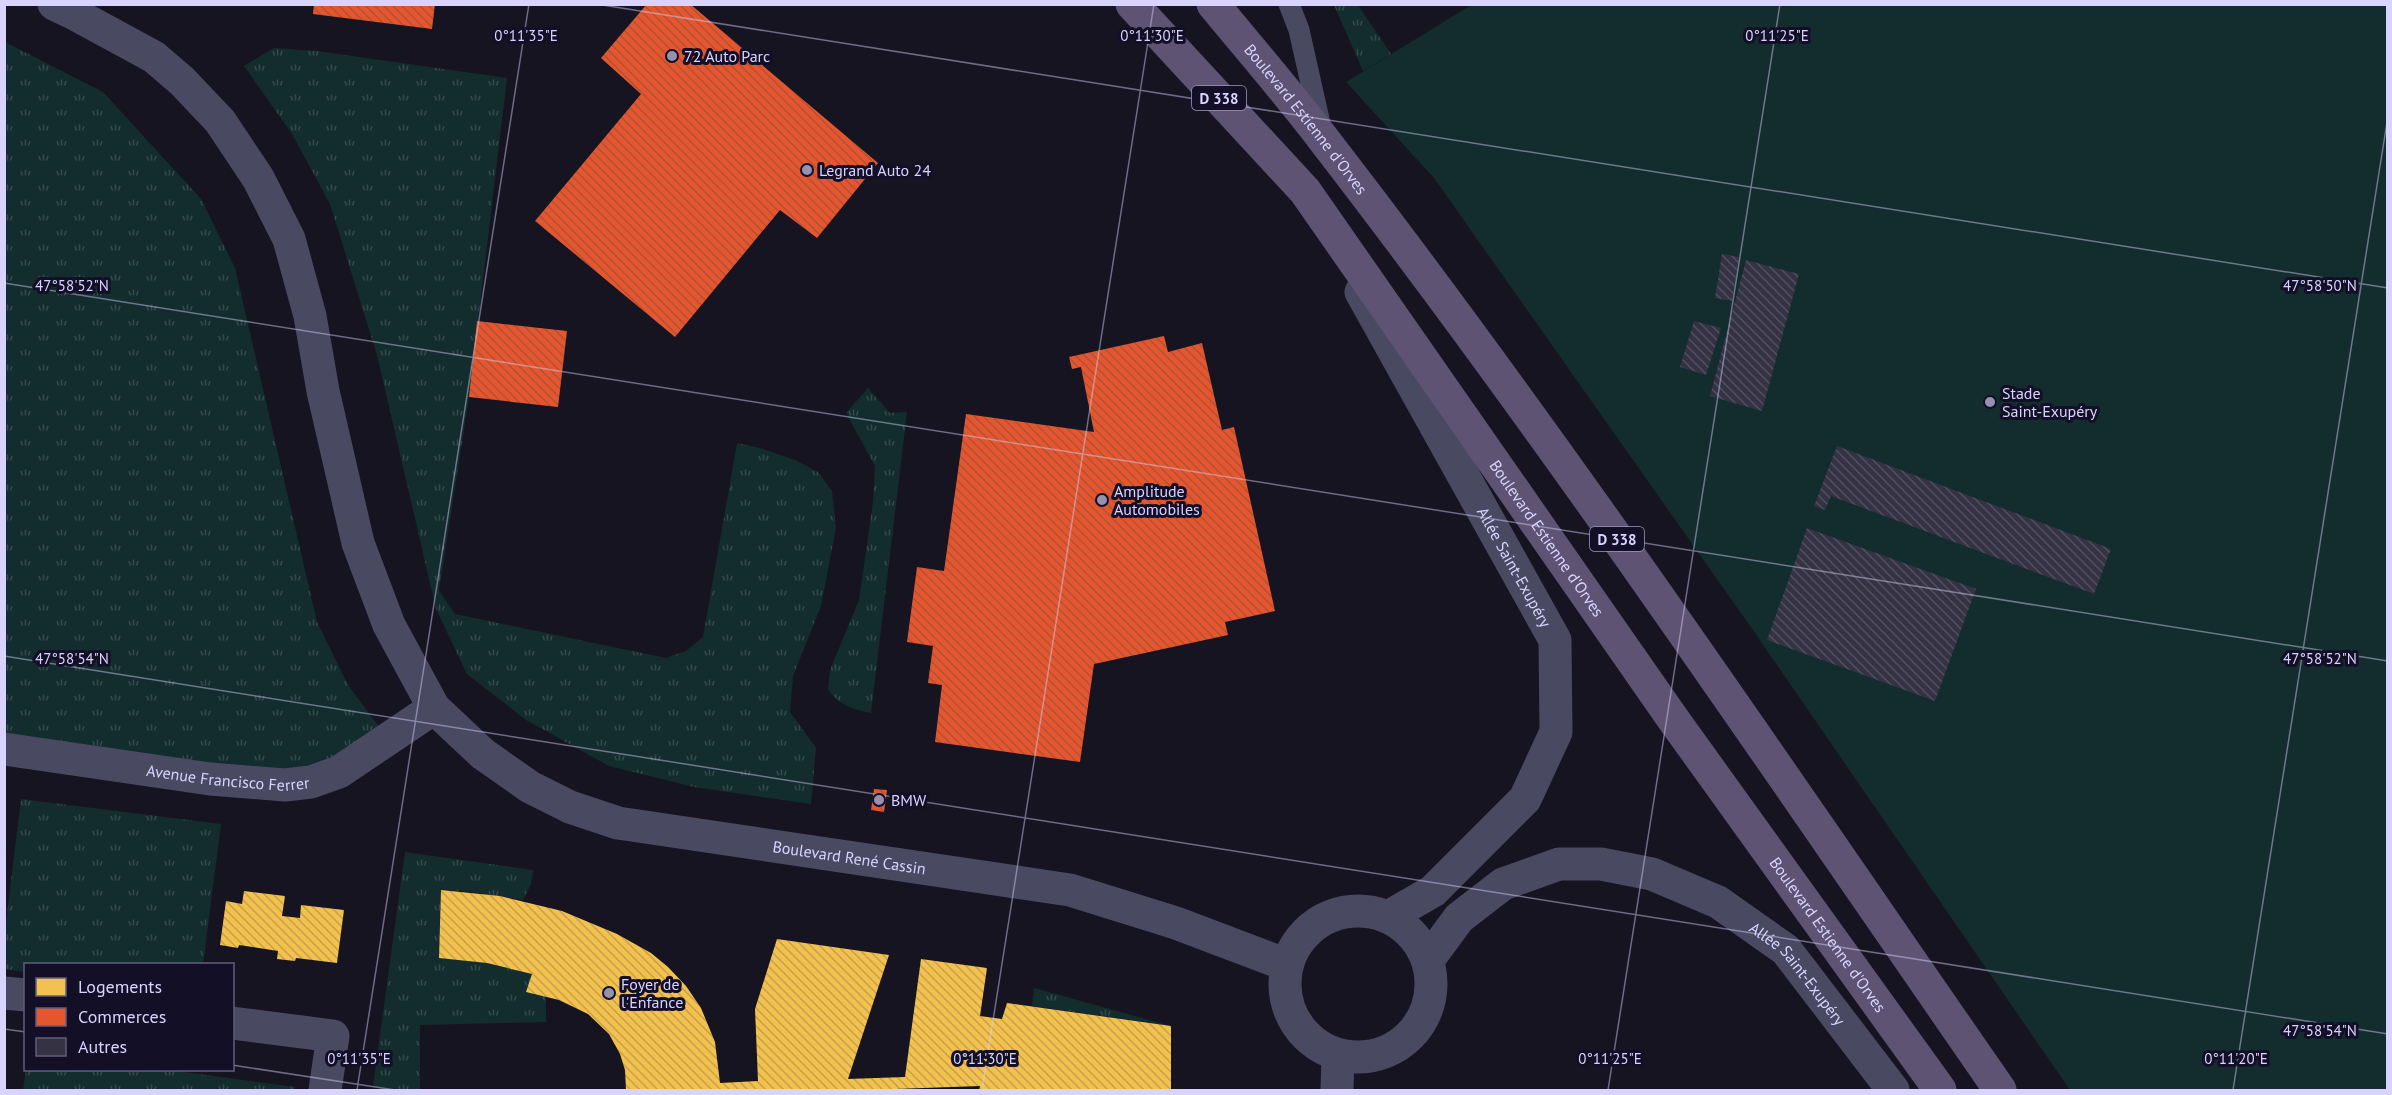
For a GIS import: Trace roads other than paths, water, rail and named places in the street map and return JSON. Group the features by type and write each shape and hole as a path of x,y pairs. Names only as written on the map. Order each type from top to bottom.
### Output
{"main road":[{"name":"Boulevard Estienne d'Orves","path":"1132,4 1305,191 1673,719 1940,1090"},
{"name":"Boulevard Estienne d'Orves","path":"1213,4 1323,137 1508,384 2000,1090"}],"street":[{"name":"Boulevard René Cassin","path":"54,4 154,57 182,81 220,121 258,178 289,238 310,316 323,391 358,543 389,625 434,708 483,754 530,787 570,807 618,823 1070,890 1176,923 1287,965"},
{"name":"Allée Saint-Exupéry","path":"1305,191 1555,640 1556,732 1525,799 1432,891 1388,917"},
{"name":"Avenue Francisco Ferrer","path":"4,749 210,779 285,785 311,782 339,772 434,708"},
{"name":"Allée Saint-Exupéry","path":"1428,960 1459,918 1503,884 1559,864 1601,864 1652,874 1718,902 1786,950 1893,1090"},
{"path":"1363,911 1388,917 1405,927 1419,942 1428,960 1432,987 1426,1014 1411,1035 1390,1051 1364,1057 1338,1055 1313,1041 1294,1020 1285,993 1287,965 1298,942 1316,924 1338,914 1363,911"},
{"path":"4,993 24,995"},
{"path":"234,1023 333,1036 325,1090"},
{"path":"1336,1090 1338,1055"}],"lane":[{"path":"1289,4 1299,30 1323,137"}],"place":[{"name":"72 Auto Parc","path":"672,56"},
{"name":"Legrand Auto 24","path":"807,170"},
{"name":"Stade Saint-Exupéry","path":"1990,402"},
{"name":"Amplitude Automobiles","path":"1102,500"},
{"name":"BMW","path":"879,800"},
{"name":"Foyer de l'Enfance","path":"609,993"}]}
